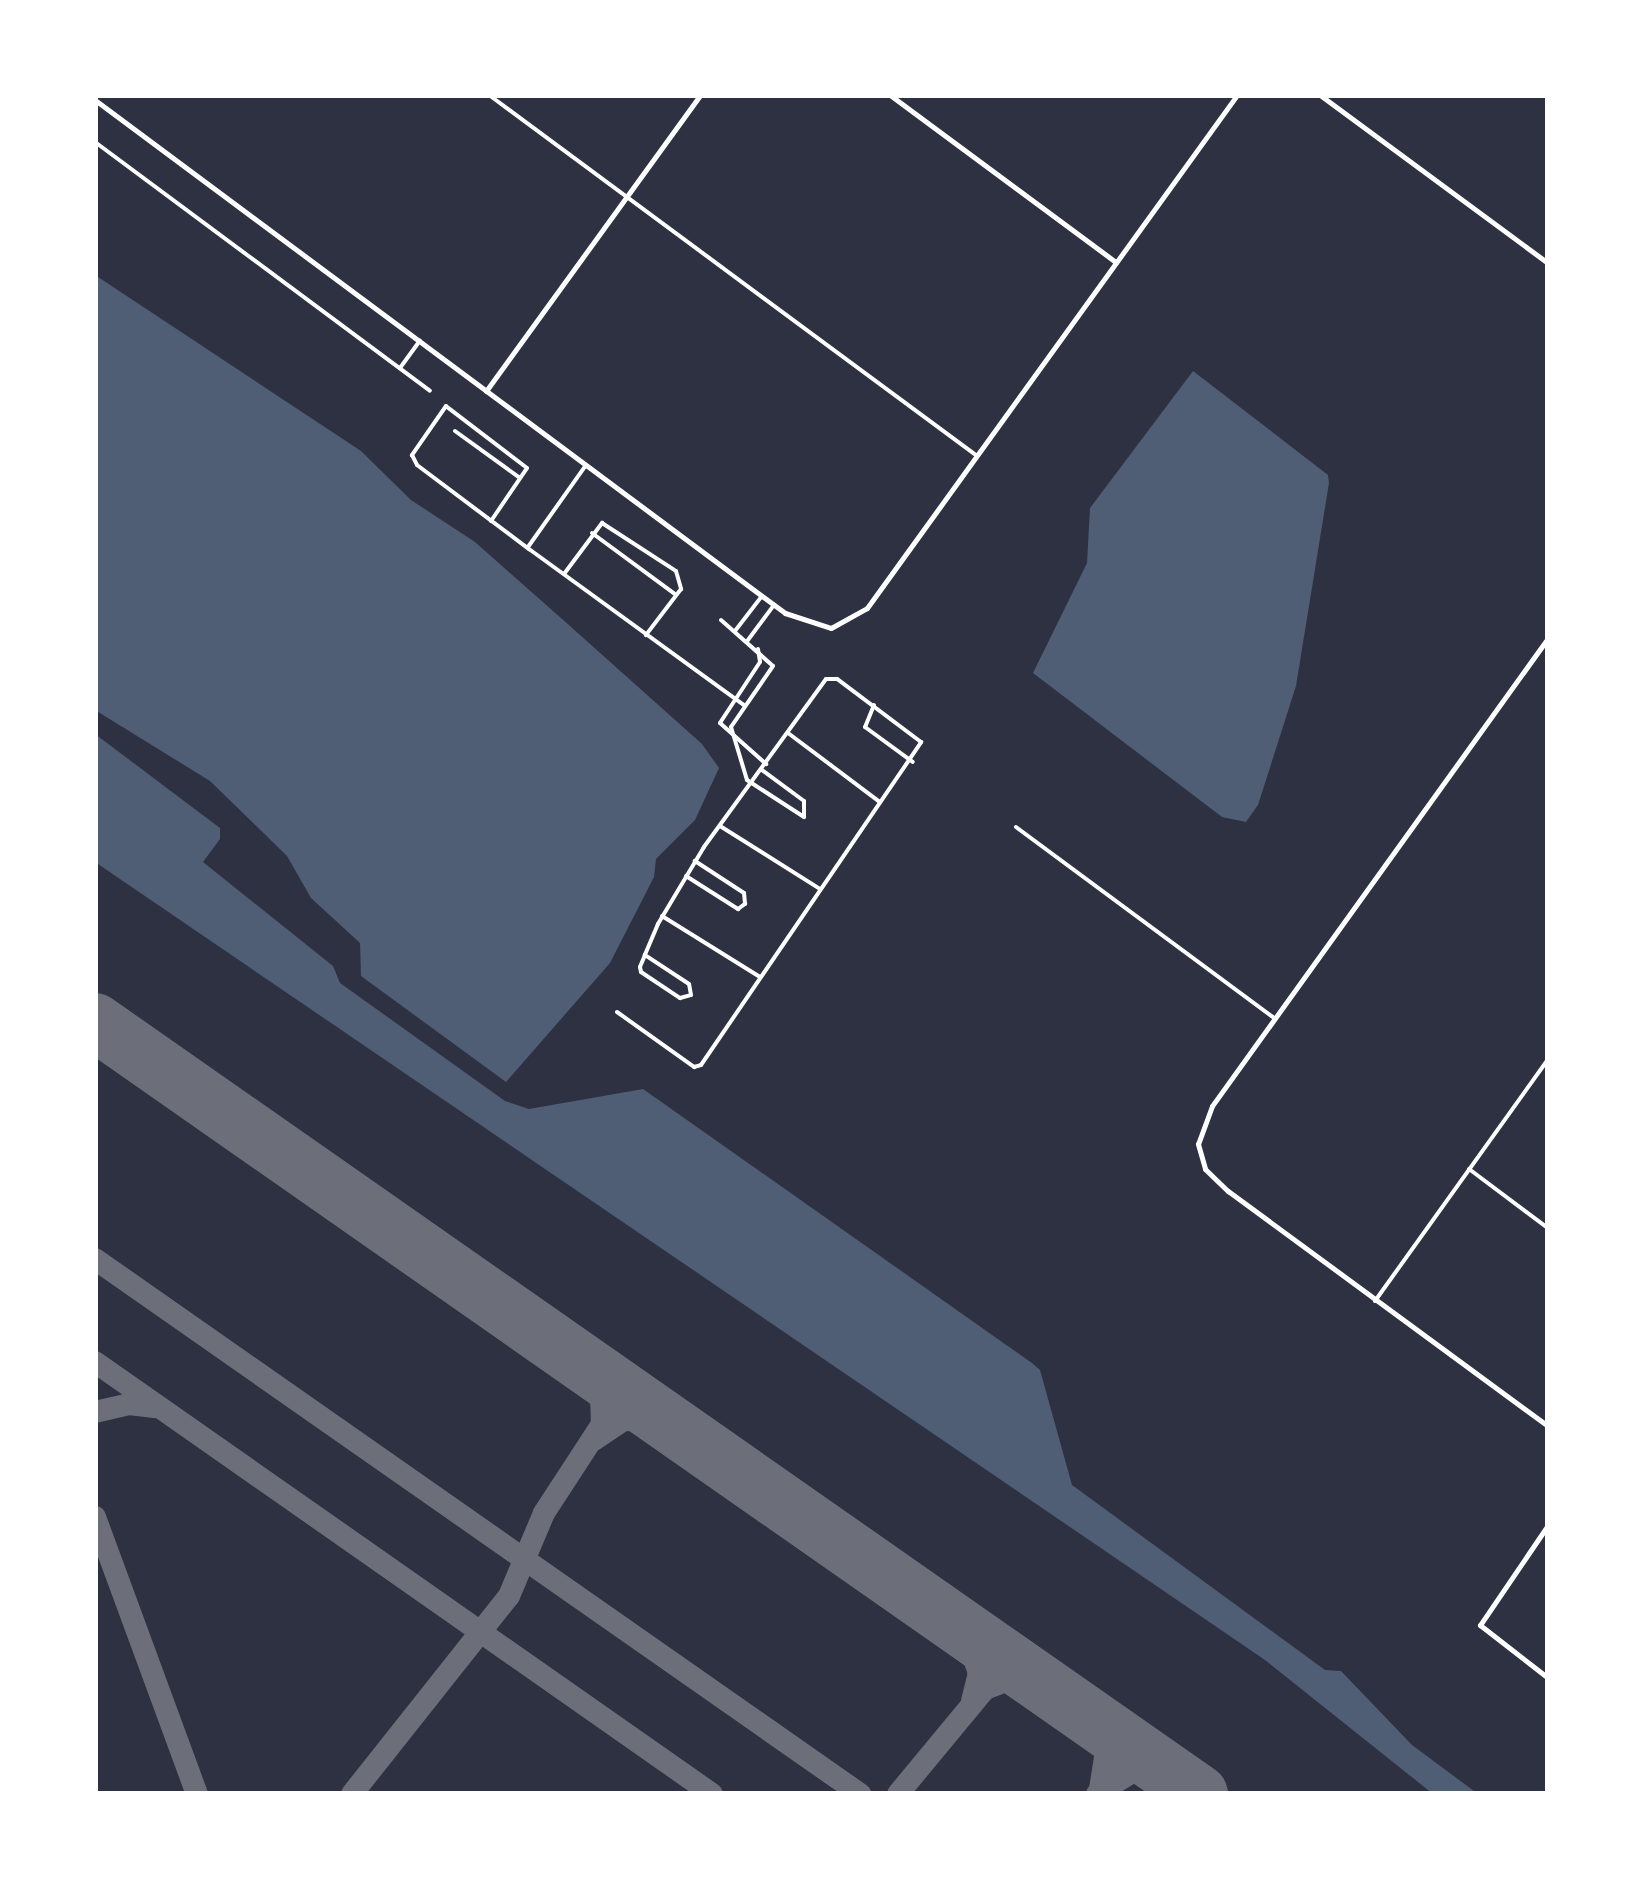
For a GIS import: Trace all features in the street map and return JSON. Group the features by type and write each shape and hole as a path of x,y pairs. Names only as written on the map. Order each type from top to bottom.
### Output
{"street":[{"path":"488,95 976,456"},
{"path":"486,391 700,95"},
{"path":"890,95 1116,262"},
{"path":"95,100 774,605 802,624 830,628 868,608 1237,95"},
{"path":"1320,95 1548,263"},
{"path":"95,142 430,391"},
{"path":"400,368 420,340"},
{"path":"490,521 527,468 523,460 446,406 412,459 490,521 744,706"},
{"path":"454,431 520,478"},
{"path":"527,548 586,465"},
{"path":"563,574 592,533 606,523 676,571 681,583 676,595 646,635"},
{"path":"592,533 676,595"},
{"path":"735,631 762,596"},
{"path":"748,640 774,605"},
{"path":"721,620 758,649 772,669 731,727 751,784 804,817 804,802 762,770"},
{"path":"1548,638 1200,1127 1199,1156 1213,1180 1548,1426"},
{"path":"758,649 760,662 720,723 740,745 766,764"},
{"path":"617,1012 694,1066 701,1065 820,889 913,762 922,742 836,679 826,679 695,861 662,916 646,954 641,972 680,998 690,996 689,984 646,954"},
{"path":"874,706 865,727 913,762"},
{"path":"788,733 881,804"},
{"path":"720,826 820,889"},
{"path":"1016,827 1274,1018"},
{"path":"686,876 738,909 745,904 744,892 695,861"},
{"path":"662,916 761,978"},
{"path":"1375,1301 1548,1059"},
{"path":"1469,1169 1548,1228"},
{"path":"1548,1525 1480,1625 1548,1678"}],"water":[{"path":"95,275 361,451 411,500 475,542 561,618 702,744 719,768 695,820 656,859 654,877 610,963 506,1082 361,976 360,943 311,898 287,856 210,781 95,710"},
{"path":"1193,371 1328,475 1329,483 1296,686 1258,805 1246,822 1222,817 1033,673 1087,563 1090,508"},
{"path":"95,734 220,828 220,839 203,862 333,966 340,983 505,1101 529,1109 643,1089 1032,1363 1040,1370 1072,1485 1325,1670 1341,1671 1412,1745 1478,1794 1433,1794 1265,1660 95,862"}],"taxiway":[{"path":"95,1259 860,1794"},
{"path":"95,1362 712,1794"},
{"path":"352,1794 509,1596 544,1513 602,1424 601,1395 589,1368"},
{"path":"95,1412 129,1404 155,1407"},
{"path":"594,1440 624,1420 665,1421"},
{"path":"95,1517 197,1794"},
{"path":"964,1630 979,1673 972,1701"},
{"path":"898,1794 985,1689 1003,1682 1040,1683"},
{"path":"1091,1719 1106,1751 1100,1790"},
{"path":"1097,1794 1137,1769 1179,1781"}],"runway":[{"path":"95,1022 1199,1794"}]}
